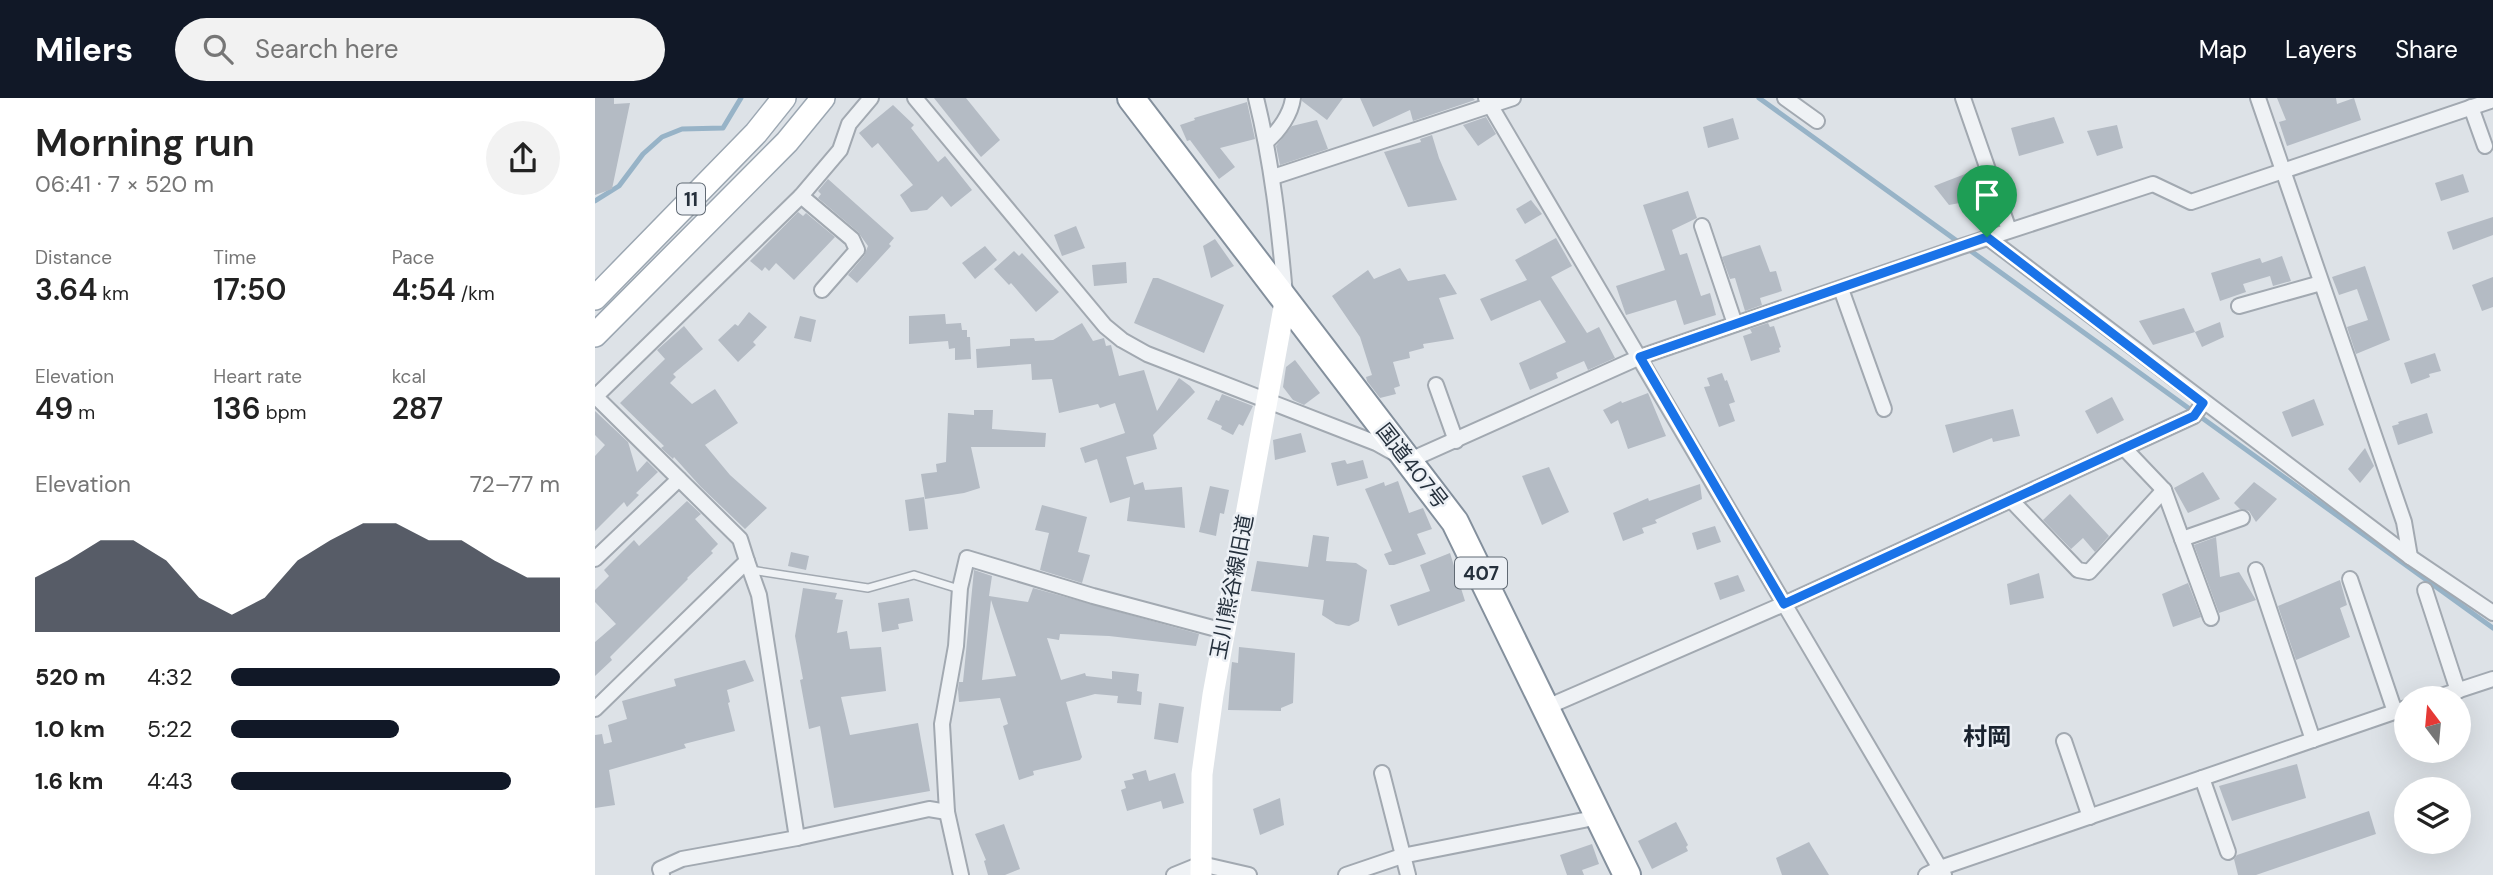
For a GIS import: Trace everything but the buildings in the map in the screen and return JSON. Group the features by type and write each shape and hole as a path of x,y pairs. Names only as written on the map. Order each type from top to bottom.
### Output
{"highway":[{"name":"国道407号","path":"1131,98 1455,522 1627,875"}],"main road":[{"name":"11","path":"595,298 756,133 785,98"},
{"name":"11","path":"595,334 787,142 823,98"}],"street":[{"path":"797,838 759,595 740,539 595,397 801,196 840,150 849,124 871,98"},
{"path":"915,98 1105,326 1122,340 1147,354 1376,443 1408,461 1640,357 1987,237 2153,184 2191,202 2493,100"},
{"path":"1256,98 1273,177 1285,302"},
{"path":"1267,141 1290,111 1293,98"},
{"path":"1273,177 1488,102 1513,98"},
{"path":"1785,98 1817,121"},
{"path":"1963,98 2009,230"},
{"path":"2258,98 2404,522 2410,557"},
{"path":"1488,102 1942,872"},
{"path":"2471,107 2485,146"},
{"path":"801,196 852,239 857,250 822,290"},
{"path":"1702,226 1735,324"},
{"path":"1987,237 2410,557 2493,613"},
{"path":"2239,306 2322,283"},
{"path":"1841,289 1884,409"},
{"name":"玉川熊谷線旧道","path":"1201,869 1202,774 1224,631 1285,302"},
{"path":"1436,385 1455,441"},
{"path":"1547,708 1784,604 2194,416 2203,403"},
{"path":"2124,448 2164,490 2211,618"},
{"path":"595,559 679,478"},
{"path":"2011,500 2078,570 2089,572 2164,490"},
{"path":"2182,538 2242,518"},
{"path":"961,875 947,812 942,724 955,646 960,589 967,558 1093,596 1224,631"},
{"path":"595,709 748,565"},
{"path":"2256,570 2313,740"},
{"path":"2350,579 2394,692"},
{"path":"2425,590 2456,686"},
{"path":"2471,687 2492,681"},
{"path":"1927,875 2394,712"},
{"path":"2064,741 2090,817"},
{"path":"1382,773 1408,875"},
{"path":"2202,778 2228,852"},
{"path":"662,875 660,869 682,859 797,838 929,809 947,812"},
{"path":"1346,875 1402,856 1598,817"},
{"path":"1174,875 1201,869 1249,875"}],"lane":[{"path":"748,565 868,589 914,575 960,589"}],"waterway":[{"path":"595,201 619,186 643,154 662,137 682,129 723,128 741,98"},
{"path":"1759,98 2493,628"}],"district":[{"name":"村岡","path":"1987,736"}],"route":[{"path":"1987,237 2203,403 2194,416 1784,604 1640,357 1987,237"}]}
